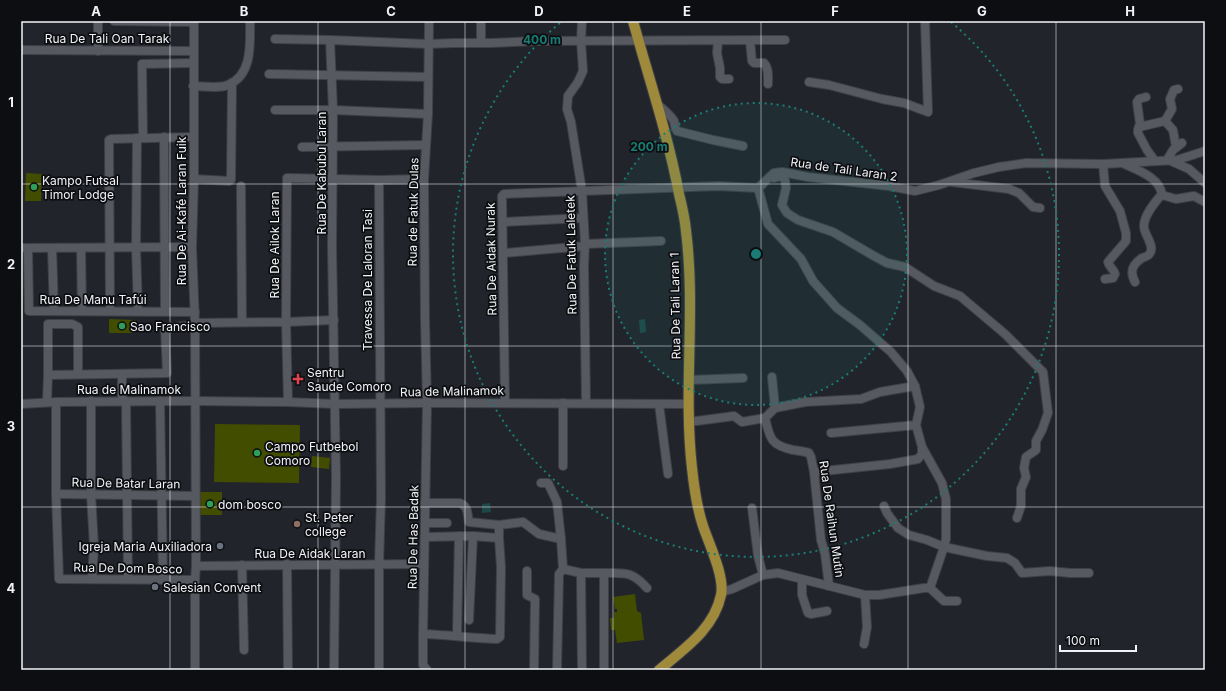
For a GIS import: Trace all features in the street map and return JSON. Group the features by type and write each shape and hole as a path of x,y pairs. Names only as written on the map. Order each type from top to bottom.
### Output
{"main road":[{"name":"Rua De Tali Laran 1","path":"633,21 670,150 686,230 690,293 688,404 692,468 700,515 720,576 722,592"},
{"path":"659,670 702,633 714,616 722,592"}],"street":[{"path":"98,21 98,51"},
{"path":"114,21 194,21"},
{"name":"Rua De Ai-Kafé Laran Fuik","path":"194,21 194,179 192,247 195,312 196,401"},
{"path":"193,86 227,86 236,80 250,55 250,21"},
{"name":"Rua de Fatuk Dulas","path":"427,403 424,311 424,179 428,114 429,21"},
{"path":"481,21 481,43"},
{"name":"Rua De Fatuk Laletek","path":"582,21 581,41 584,71 568,96 567,109 571,122 582,191 584,218 586,403"},
{"path":"809,82 829,85 882,99 904,103 928,112 925,21"},
{"path":"275,39 428,44 581,41 785,40"},
{"name":"Rua De Kabubu Laran","path":"330,40 334,179 332,247 336,478 334,670"},
{"path":"718,41 717,53 720,77 722,79 728,79"},
{"path":"750,41 752,61 754,63 764,63 766,65 768,84"},
{"name":"Rua De Tali Oan Tarak","path":"21,50 194,51"},
{"path":"138,311 136,247 142,64 193,63"},
{"path":"269,74 428,77"},
{"path":"194,179 231,180 232,83"},
{"path":"1139,127 1165,121 1172,109 1170,99 1174,90 1178,89"},
{"path":"1146,97 1139,99 1136,102 1140,124 1138,131 1143,143 1155,161"},
{"path":"656,103 668,112 674,121 675,129 677,131 743,146"},
{"path":"274,110 333,110 428,114"},
{"path":"1165,121 1173,130 1179,145 1170,153 1168,160 1189,169 1205,183"},
{"path":"164,137 164,311"},
{"path":"110,310 109,140 111,138 193,137"},
{"path":"302,146 426,145"},
{"name":"Rua de Tali Laran 2","path":"758,188 774,173 782,172 808,177 889,186 915,191 974,172 999,166 1026,163 1103,164 1177,160 1205,151"},
{"path":"1120,162 1148,175 1161,188 1162,195"},
{"path":"1103,164 1105,186 1120,211 1126,233 1126,241 1108,262 1108,265 1115,274 1113,278 1105,279"},
{"path":"930,588 944,547 946,499 942,483 922,447 916,425 920,407 915,386 907,371 891,352 860,325 837,308 813,281 801,259 768,224 758,188 776,177 781,176 785,180 786,188 782,205 787,213 798,220 834,232 874,256 888,263 905,267 940,289 960,296 1005,334 1043,372 1048,413 1036,441 1036,450 1026,457 1024,468 1026,477 1021,488 1021,506 1017,518"},
{"name":"Rua De Ailok Laran","path":"288,402 286,322 287,178 379,180 424,179"},
{"name":"Travessa De Laloran Tasi","path":"379,180 381,498 379,564 379,670"},
{"path":"949,181 1009,189 1019,193 1033,207 1040,208"},
{"path":"241,186 242,322"},
{"name":"Rua De Aidak Nurak","path":"505,403 502,196 504,194 718,186 758,188"},
{"path":"1162,195 1176,199 1194,196 1205,202"},
{"path":"1136,282 1133,278 1133,266 1149,255 1151,251 1148,236 1144,228 1145,222 1153,205 1162,195"},
{"path":"503,222 584,218"},
{"path":"504,252 585,245 661,241"},
{"path":"25,248 192,247"},
{"name":"Rua De Manu Tafúi","path":"25,248 29,311 110,310 195,312"},
{"path":"52,248 54,311"},
{"path":"81,248 82,311"},
{"path":"48,375 167,373 165,328 195,324 334,320"},
{"path":"47,402 48,324 72,324 78,326 78,374"},
{"path":"122,374 124,401 128,580"},
{"path":"772,377 775,408"},
{"path":"688,380 743,378"},
{"path":"689,422 734,416 742,422 765,418 775,408 805,402 861,399 880,392 915,386"},
{"path":"91,401 91,494 94,546 92,579"},
{"name":"Rua de Malinamok","path":"22,403 91,401 196,401 334,404 688,404"},
{"path":"160,401 160,495 163,580"},
{"name":"Rua De Dom Bosco","path":"56,402 56,494 59,579 195,580 196,401"},
{"name":"Rua De Has Badak","path":"426,670 423,665 423,634 427,403"},
{"path":"564,403 564,466"},
{"path":"659,404 668,474"},
{"name":"Rua De Raihun Mutin","path":"765,418 771,438 774,442 786,448 809,453 811,457 821,540 825,554 829,586"},
{"path":"831,433 916,425"},
{"path":"814,472 918,459 922,454 922,447"},
{"path":"541,483 548,483 557,502 561,539 563,569 560,574 557,670"},
{"name":"Rua De Batar Laran","path":"56,494 195,496"},
{"path":"425,503 460,503 467,508 469,522 499,525 523,522 539,534 561,539"},
{"path":"884,506 887,513 898,528 909,535 944,547 987,556 1007,558 1015,563 1022,573 1050,571 1089,573"},
{"path":"752,508 758,556 763,575"},
{"path":"425,522 447,523"},
{"path":"423,634 457,635 468,638 497,639 500,637 501,567 499,525"},
{"path":"457,635 459,536"},
{"path":"425,537 473,536 499,538"},
{"path":"469,620 473,536"},
{"path":"287,564 288,670"},
{"name":"Rua De Aidak Laran","path":"196,566 287,564 424,564"},
{"path":"242,565 244,650"},
{"path":"563,569 581,574 626,573 640,580 646,588"},
{"path":"527,571 527,595 535,599 534,670"},
{"path":"604,573 604,670"},
{"path":"581,574 582,670"},
{"path":"722,592 732,590 763,575 778,574 865,595 879,595 930,588 944,601 957,601"},
{"path":"195,580 195,670"},
{"path":"802,580 802,594 808,613 811,614 827,611"},
{"path":"864,644 866,627 865,595"}],"green space":[{"name":"Kampo Futsal Timor Lodge","path":"26,173 42,174 41,201 25,201"},
{"name":"Sao Francisco","path":"109,319 136,320 135,333 109,333"},
{"name":"Campo Futbebol Comoro","path":"215,424 300,425 299,483 214,482"},
{"path":"312,456 330,458 329,469 311,467"},
{"name":"dom bosco","path":"199,492 222,492 222,515 199,515"},
{"path":"635,594 637,611 641,613 644,640 617,643 615,630 611,630 610,618 614,618 614,612 617,612 613,597"}],"shaded area":[{"path":"645,319 646,332 640,333 639,320"},
{"path":"490,503 491,512 482,513 482,504"}],"place":[{"name":"Kampo Futsal Timor Lodge","path":"34,187"},
{"name":"Sao Francisco","path":"122,326"},
{"name":"Sentru Saude Comoro","path":"298,379"},
{"name":"Campo Futbebol Comoro","path":"257,453"},
{"name":"dom bosco","path":"210,504"},
{"name":"St. Peter college","path":"297,524"},
{"name":"Igreja Maria Auxiliadora","path":"220,546"},
{"name":"Salesian Convent","path":"155,587"}]}
